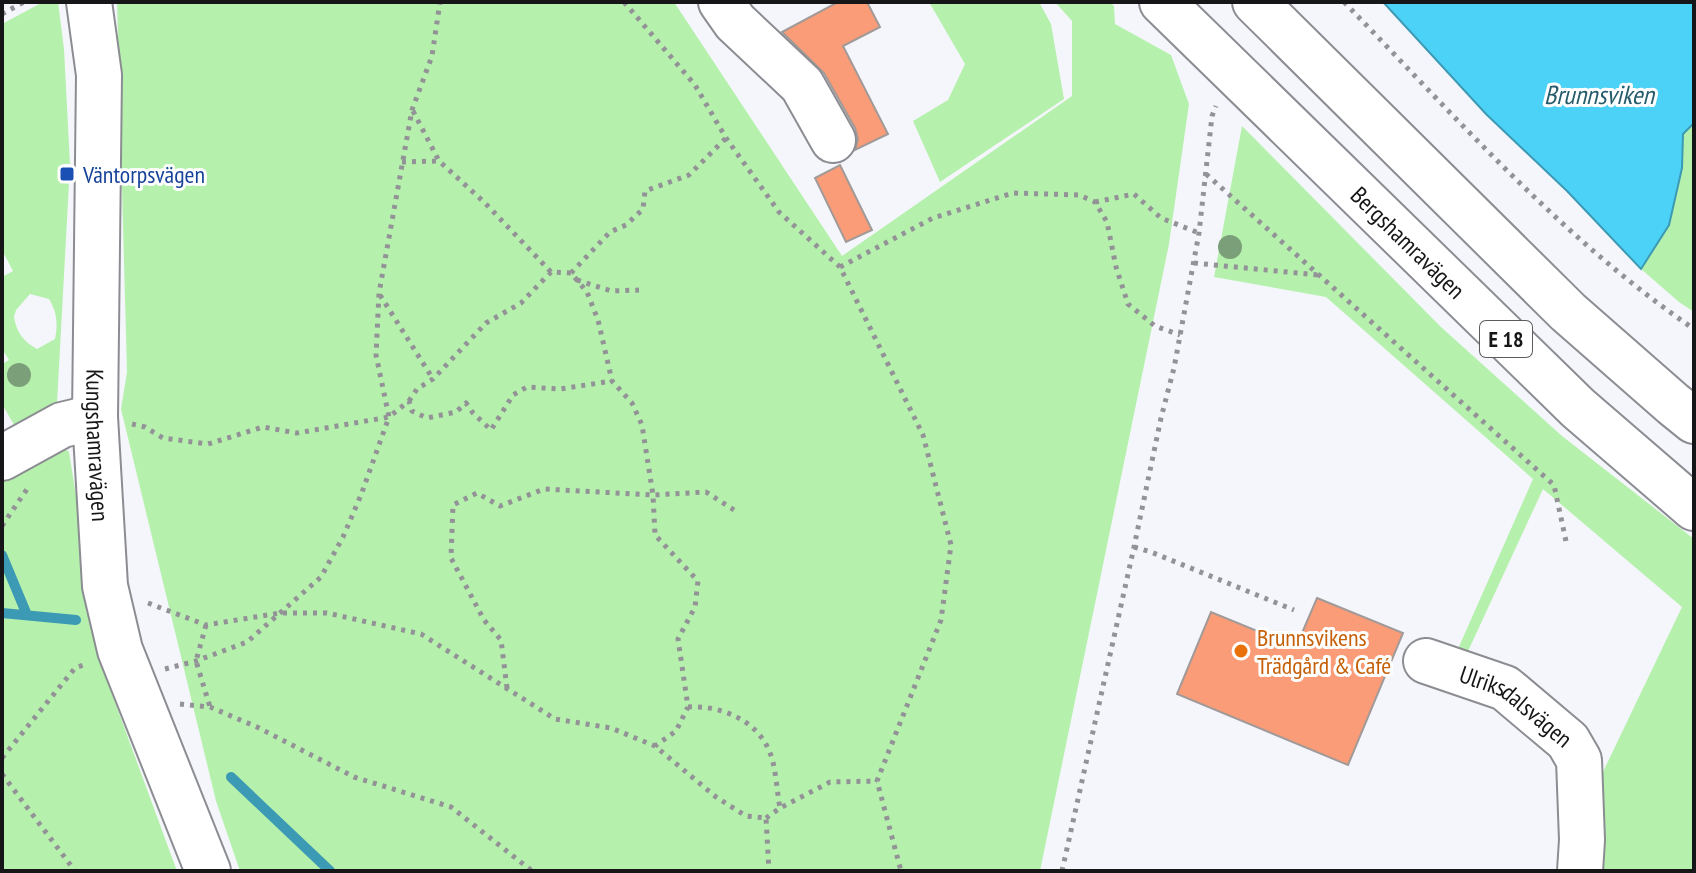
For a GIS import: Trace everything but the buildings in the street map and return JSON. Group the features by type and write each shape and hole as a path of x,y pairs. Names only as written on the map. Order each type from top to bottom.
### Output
{"main road":[{"name":"Kungshamravägen","path":"89,2 99,75 95,417 105,586 130,676 208,871"},
{"path":"721,2 735,22 802,85 833,140"},
{"name":"Bergshamravägen","path":"1162,2 1578,408 1694,508"},
{"name":"E 18","path":"1255,2 1568,312 1694,421"},
{"path":"2,458 62,425 95,417"},
{"name":"Ulriksdalsvägen","path":"1426,661 1505,688 1568,741 1579,760 1580,871"}],"path":[{"path":"2,14 24,2"},
{"path":"130,676 196,661 247,642 321,577 343,537 389,417 376,355 379,293 412,110 432,56 440,2"},
{"path":"624,2 695,85 726,138 779,212 840,267 923,435 951,545 941,620 877,781 901,871"},
{"path":"1344,2 1577,239 1651,300 1694,329"},
{"path":"1062,871 1174,368 1199,233 1212,116 1219,98"},
{"path":"412,110 439,161 485,203 551,272 571,273 587,292 598,320 612,381 632,403 642,425 653,495 655,535 698,581 695,607 678,639 688,707 676,731 655,746"},
{"path":"571,273 610,232 626,225 643,209 645,191 689,175 726,138"},
{"path":"402,162 439,161"},
{"path":"1206,174 1554,485 1567,546"},
{"path":"840,267 933,218 1013,193 1079,195 1095,202 1134,194 1161,218 1199,233"},
{"path":"1095,202 1107,222 1116,267 1128,304 1155,326 1180,335"},
{"path":"1194,263 1319,275"},
{"path":"95,417 145,427 163,438 208,444 263,427 297,433 389,417 409,401 417,389 433,379 486,323 521,303 551,272"},
{"path":"576,279 611,291 639,290"},
{"path":"379,293 433,379"},
{"path":"409,401 412,411 427,418 456,412 466,403 491,430 513,395 527,387 560,389 612,381"},
{"path":"507,689 501,640 484,620 451,558 453,505 477,493 500,506 544,489 653,495 706,492 734,510"},
{"path":"1134,547 1294,610"},
{"path":"105,586 206,625 280,613 327,613 421,634 555,719 611,728 655,746 716,797 746,816 766,818 830,782 877,781"},
{"path":"206,625 196,661 210,707"},
{"path":"2,758 75,668 130,676 257,727 354,777 451,807 532,871"},
{"path":"688,707 705,706 732,714 757,732 770,753 780,808"},
{"path":"2,774 75,871"},
{"path":"766,818 769,871"}],"green space":[{"path":"43,2 58,2 64,49 70,164 62,164 61,182 69,183 57,404 17,430 2,404 2,364 9,360 2,349 2,277 13,271 2,250 2,24","holes":["30,294 49,299 56,318 55,339 37,349 21,336 14,317"]},
{"path":"117,2 674,2 842,256 1072,96 1072,21 1055,2 1110,2 1114,6 1115,24 1171,55 1189,104 1169,244 1040,871 240,871 216,801 121,409 127,372"},
{"path":"929,2 1039,2 1051,24 1064,99 940,182 913,121 948,100 965,64"},
{"path":"1694,123 1694,312 1641,269 1669,225 1682,168 1683,134"},
{"path":"1242,126 1441,327 1562,436 1694,539 1694,871 1590,871 1601,776 1682,607 1543,489 1463,662 1454,658 1533,479 1326,297 1214,277"},
{"path":"62,446 69,452 105,675 177,871 2,871 2,473"}],"water":[{"name":"Brunnsviken","path":"1383,2 1694,2 1694,123 1683,134 1682,168 1669,225 1641,269 1567,191 1486,114"}],"waterway":[{"path":"2,555 27,615"},
{"path":"2,613 76,620"},
{"path":"231,777 330,871"}],"place":[{"name":"Väntorpsvägen","path":"67,174"},
{"name":"Brunnsvikens Trädgård & Café","path":"1241,651"}]}
